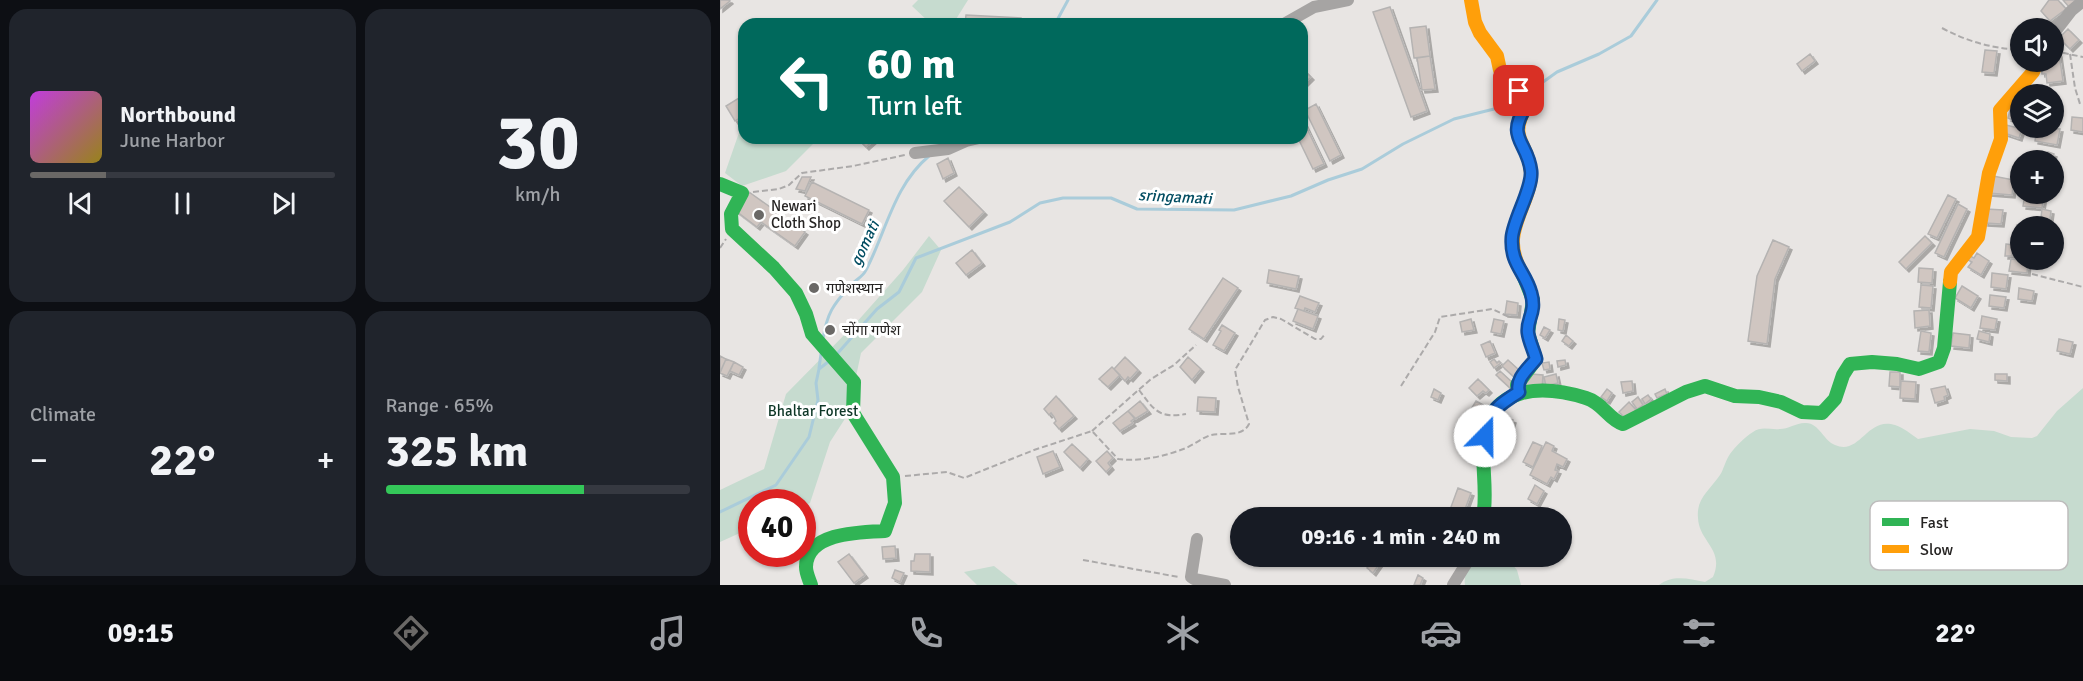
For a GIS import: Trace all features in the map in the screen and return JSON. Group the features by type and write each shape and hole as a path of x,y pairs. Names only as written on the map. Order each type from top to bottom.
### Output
{"street":[{"path":"1295,18 1314,7 1348,0"},
{"path":"1471,0 1475,22 1480,33 1497,56 1500,70 1519,91 1526,107 1518,118 1516,130 1532,172 1512,236 1516,267 1531,291 1534,309 1528,333 1536,359 1520,379 1517,386 1519,392"},
{"path":"2064,20 2083,1"},
{"path":"1485,507 1487,498 1485,436 1489,417 1498,406 1519,392 1570,394 1592,400 1602,406 1615,423 1623,424 1686,392 1705,386 1735,396 1781,402 1802,412 1821,413 1835,399 1843,375 1850,364 1872,362 1898,364 1919,369 1940,362 1944,348 1951,272 1978,237 1989,173 2001,139 2000,110 2033,72"},
{"path":"915,153 948,149 959,144"},
{"path":"720,183 742,193 731,214 732,229 774,268 796,293 807,314 812,334 854,382 853,413 893,477 895,503 885,531 856,532 823,540 808,556 807,577 811,585"},
{"path":"1197,539 1191,577 1225,585"},
{"path":"1453,585 1466,567"}],"path":[{"path":"1942,28 1962,39 2010,49"},
{"path":"2064,53 2083,57"},
{"path":"2070,54 2080,104"},
{"path":"742,193 779,189 789,185 801,173 853,166 915,153"},
{"path":"2031,274 2083,287"},
{"path":"1401,386 1435,332 1440,317 1492,309 1508,316 1532,318"},
{"path":"1092,431 1118,459 1127,460 1157,456 1188,447 1210,435 1241,432 1249,424 1235,370 1265,320 1273,317 1281,319 1316,339 1321,339 1325,334"},
{"path":"893,477 947,472 964,478 1034,450 1092,431 1151,379 1174,365 1196,345"},
{"path":"1139,390 1154,410 1161,414 1176,416 1186,414"},
{"path":"1083,560 1194,579"}],"green space":[{"path":"918,0 968,0 957,18 925,18 912,6"},
{"path":"738,136 738,144 813,144 786,171 742,186 725,173"},
{"name":"Bhaltar Forest","path":"929,236 941,250 922,292 861,353 848,414 830,442 815,489 738,489 738,534 720,542 720,490 764,469 786,394 855,324 903,270"},
{"path":"2083,388 2083,585 1659,585 1675,578 1705,582 1713,577 1716,559 1699,526 1699,505 1720,475 1730,454 1737,445 1756,430 1783,429 1803,423 1811,424 1831,443 1844,447 1858,441 1877,426 1885,424 1898,426 1918,439 1970,429 1994,431 2011,437 2032,438 2037,436 2057,411"},
{"path":"994,566 1018,585 977,585 964,572"},
{"path":"1469,567 1514,567 1521,585 1465,585"}],"building":[{"path":"720,0 729,0 730,1 720,9"},
{"path":"2049,0 2058,0 2066,9 2054,18 2047,18 2041,11"},
{"path":"2063,0 2077,0 2069,7"},
{"path":"1390,7 1427,111 1411,117 1373,12"},
{"path":"966,15 1021,18 966,18"},
{"path":"1426,26 1430,56 1414,58 1410,28"},
{"path":"2068,29 2079,40 2070,49 2064,43 2064,33"},
{"path":"1985,50 1997,51 1994,73 1982,72"},
{"path":"1810,54 1815,61 1802,71 1797,64"},
{"path":"1430,56 1435,89 1422,90 1417,58"},
{"path":"2042,72 2062,72 2063,81 2047,83 2046,74"},
{"path":"738,99 738,119 735,121 726,106"},
{"path":"1316,104 1341,155 1330,161 1308,116 1308,108"},
{"path":"2072,117 2083,118 2083,132 2071,130"},
{"path":"2006,125 2010,126 2010,135 2004,133"},
{"path":"1308,131 1324,164 1313,169 1301,144 1308,144"},
{"path":"2035,138 2058,138 2057,145 2035,141"},
{"path":"948,158 954,173 943,179 937,164"},
{"path":"1993,176 2010,179 2010,195 1988,193"},
{"path":"802,177 811,177 805,191 796,189"},
{"path":"812,182 869,210 862,224 805,196"},
{"path":"959,187 984,212 969,227 944,201"},
{"path":"749,192 805,232 795,246 761,222 757,227 736,211"},
{"path":"1948,195 1956,199 1937,238 1928,234"},
{"path":"1958,204 1967,209 1944,257 1935,253"},
{"path":"2023,204 2043,204 2042,208 2023,206"},
{"path":"1986,209 2003,210 2001,224 1985,223"},
{"path":"2042,209 2051,211 2050,216 2041,216"},
{"path":"1925,236 1932,243 1906,269 1899,262"},
{"path":"1773,240 1789,247 1775,279 1767,344 1748,341 1757,276"},
{"path":"2006,244 2010,245 2010,256 2005,256"},
{"path":"972,250 982,263 966,275 956,263"},
{"path":"1977,253 1989,261 1981,275 1968,267 1972,262 1968,260 1970,256 1974,258"},
{"path":"2010,265 2010,270 2027,270 2027,273 2009,271"},
{"path":"1919,268 1933,269 1932,283 1918,282"},
{"path":"1269,270 1299,276 1296,289 1267,283"},
{"path":"1992,273 2008,275 2006,289 1991,287"},
{"path":"1223,278 1238,288 1204,339 1189,329"},
{"path":"1921,285 1933,286 1931,308 1919,307"},
{"path":"1962,286 1978,296 1971,308 1955,298"},
{"path":"2019,288 2034,291 2032,301 2018,299"},
{"path":"1990,295 2006,297 2004,308 1989,306"},
{"path":"1300,296 1319,303 1315,312 1305,308 1304,311 1295,308"},
{"path":"1507,301 1518,303 1517,315 1505,314"},
{"path":"1298,309 1318,316 1313,329 1293,321"},
{"path":"1929,310 1930,326 1915,328 1914,311"},
{"path":"1982,316 1997,319 1995,330 1980,328"},
{"path":"1471,319 1474,330 1462,332 1460,322"},
{"path":"1494,319 1504,321 1501,334 1491,332"},
{"path":"1559,319 1565,320 1563,331 1558,330"},
{"path":"1222,325 1235,333 1224,351 1213,345"},
{"path":"1544,327 1550,330 1545,338 1540,335"},
{"path":"1921,331 1931,333 1929,352 1918,351"},
{"path":"1979,331 1990,334 1989,342 1977,339"},
{"path":"1953,333 1970,335 1969,348 1951,346"},
{"path":"1566,335 1573,341 1569,346 1562,341"},
{"path":"2059,339 2073,342 2070,354 2057,351"},
{"path":"1490,341 1495,353 1486,357 1481,345"},
{"path":"720,356 726,359 721,370 720,370"},
{"path":"1125,357 1138,370 1125,381 1114,369"},
{"path":"1188,357 1201,369 1192,380 1180,367"},
{"path":"726,359 734,362 727,376 720,373"},
{"path":"1494,359 1497,363 1499,361 1501,363 1494,368 1490,362"},
{"path":"1508,360 1520,371 1514,377 1502,366"},
{"path":"1565,360 1566,365 1558,367 1557,361"},
{"path":"734,362 743,367 739,375 730,371"},
{"path":"1549,362 1550,369 1544,370 1542,363"},
{"path":"1112,367 1120,375 1108,387 1099,379"},
{"path":"1500,371 1514,384 1510,388 1496,375"},
{"path":"1890,372 1900,372 1900,387 1889,386"},
{"path":"1531,374 1543,375 1542,389 1525,387 1526,378"},
{"path":"1556,374 1558,383 1546,386 1544,377"},
{"path":"1995,374 2007,374 2007,381 1995,380"},
{"path":"1478,379 1489,390 1477,396 1469,388"},
{"path":"1632,381 1633,391 1623,393 1621,382"},
{"path":"1901,381 1916,382 1915,399 1900,398"},
{"path":"1945,386 1948,395 1944,397 1945,400 1935,403 1931,389"},
{"path":"1434,389 1441,393 1438,400 1431,397"},
{"path":"1607,389 1612,393 1607,401 1601,397"},
{"path":"1665,389 1667,394 1657,398 1655,394"},
{"path":"1648,395 1651,399 1645,404 1642,399"},
{"path":"1056,396 1074,416 1059,429 1051,413 1049,415 1044,409"},
{"path":"1198,397 1216,398 1215,412 1197,411"},
{"path":"1638,397 1643,405 1637,409 1632,402"},
{"path":"1140,401 1148,411 1135,419 1128,411"},
{"path":"1476,401 1487,407 1481,418 1470,411"},
{"path":"1629,402 1636,410 1626,419 1619,412"},
{"path":"1128,411 1135,418 1131,421 1133,423 1120,431 1113,423"},
{"path":"1501,416 1513,420 1508,437 1496,434"},
{"path":"1533,442 1542,446 1533,467 1523,462"},
{"path":"1546,442 1554,446 1552,451 1567,459 1563,467 1557,464 1555,470 1558,471 1554,479 1551,477 1547,484 1530,475"},
{"path":"1072,444 1088,459 1080,468 1064,452"},
{"path":"1053,451 1060,467 1043,474 1037,457"},
{"path":"1107,451 1113,458 1108,463 1111,467 1106,472 1096,461"},
{"path":"1535,485 1544,491 1537,504 1528,499"},
{"path":"1458,488 1471,493 1466,507 1451,507"},
{"path":"895,546 896,558 883,559 882,547"},
{"path":"849,554 865,575 854,583 838,562"},
{"path":"915,554 930,554 930,572 911,571 911,561 914,561"},
{"path":"1368,567 1377,567 1373,573"},
{"path":"895,570 904,573 900,582 892,578"},
{"path":"1418,575 1423,578 1420,585 1414,585"}],"waterway":[{"name":"gomati","path":"1058,18 1068,0"},
{"name":"sringamati","path":"1525,95 1557,72 1599,54 1631,36 1657,0"},
{"name":"sringamati","path":"837,354 877,309 899,292 916,258 1010,222 1040,203 1063,198 1111,198 1137,209 1234,210 1291,196 1328,180 1362,169 1403,144 1454,119 1494,109 1517,99"},
{"name":"gomati","path":"823,339 832,310 850,286 865,272 899,195 907,181 929,156"},
{"name":"gomati","path":"819,368 821,354"},
{"name":"sringamati","path":"720,512 776,485 809,437 818,400 816,383 819,369 828,362"}],"traffic: fast":[{"path":"720,184 742,193 731,214 732,229 774,268 796,293 812,334 854,382 853,413 893,477 895,503 885,531 836,536 815,547 808,555 806,567 811,585"},
{"path":"1519,392 1517,385 1536,359 1528,333 1533,300 1523,275"},
{"path":"1484,507 1484,440 1488,422 1497,408 1508,399 1522,393 1537,391 1570,394 1592,400 1613,419 1623,424 1686,392 1705,386 1735,396 1759,397 1781,402 1802,412 1822,413 1835,399 1843,375 1850,364 1872,362 1919,369 1939,362 1944,348 1950,282"}],"traffic: slow":[{"path":"1471,0 1475,22 1480,33 1497,56 1500,70 1519,91 1526,107 1518,127 1527,154 1531,180 1513,238 1514,255 1523,275"},
{"path":"1950,282 1951,272 1978,237 1989,173 2001,139 2000,110 2033,72"}],"place":[{"name":"Newari Cloth Shop","path":"759,215"},
{"name":"गणेशस्थान","path":"814,288"},
{"name":"चोंगा गणेश","path":"830,330"}],"route":[{"path":"1485,436 1489,417 1498,406 1519,392 1517,386 1520,379 1536,359 1528,333 1534,309 1531,291 1516,267 1513,254 1512,236 1532,172 1516,130 1518,118 1526,107 1519,91"}]}
